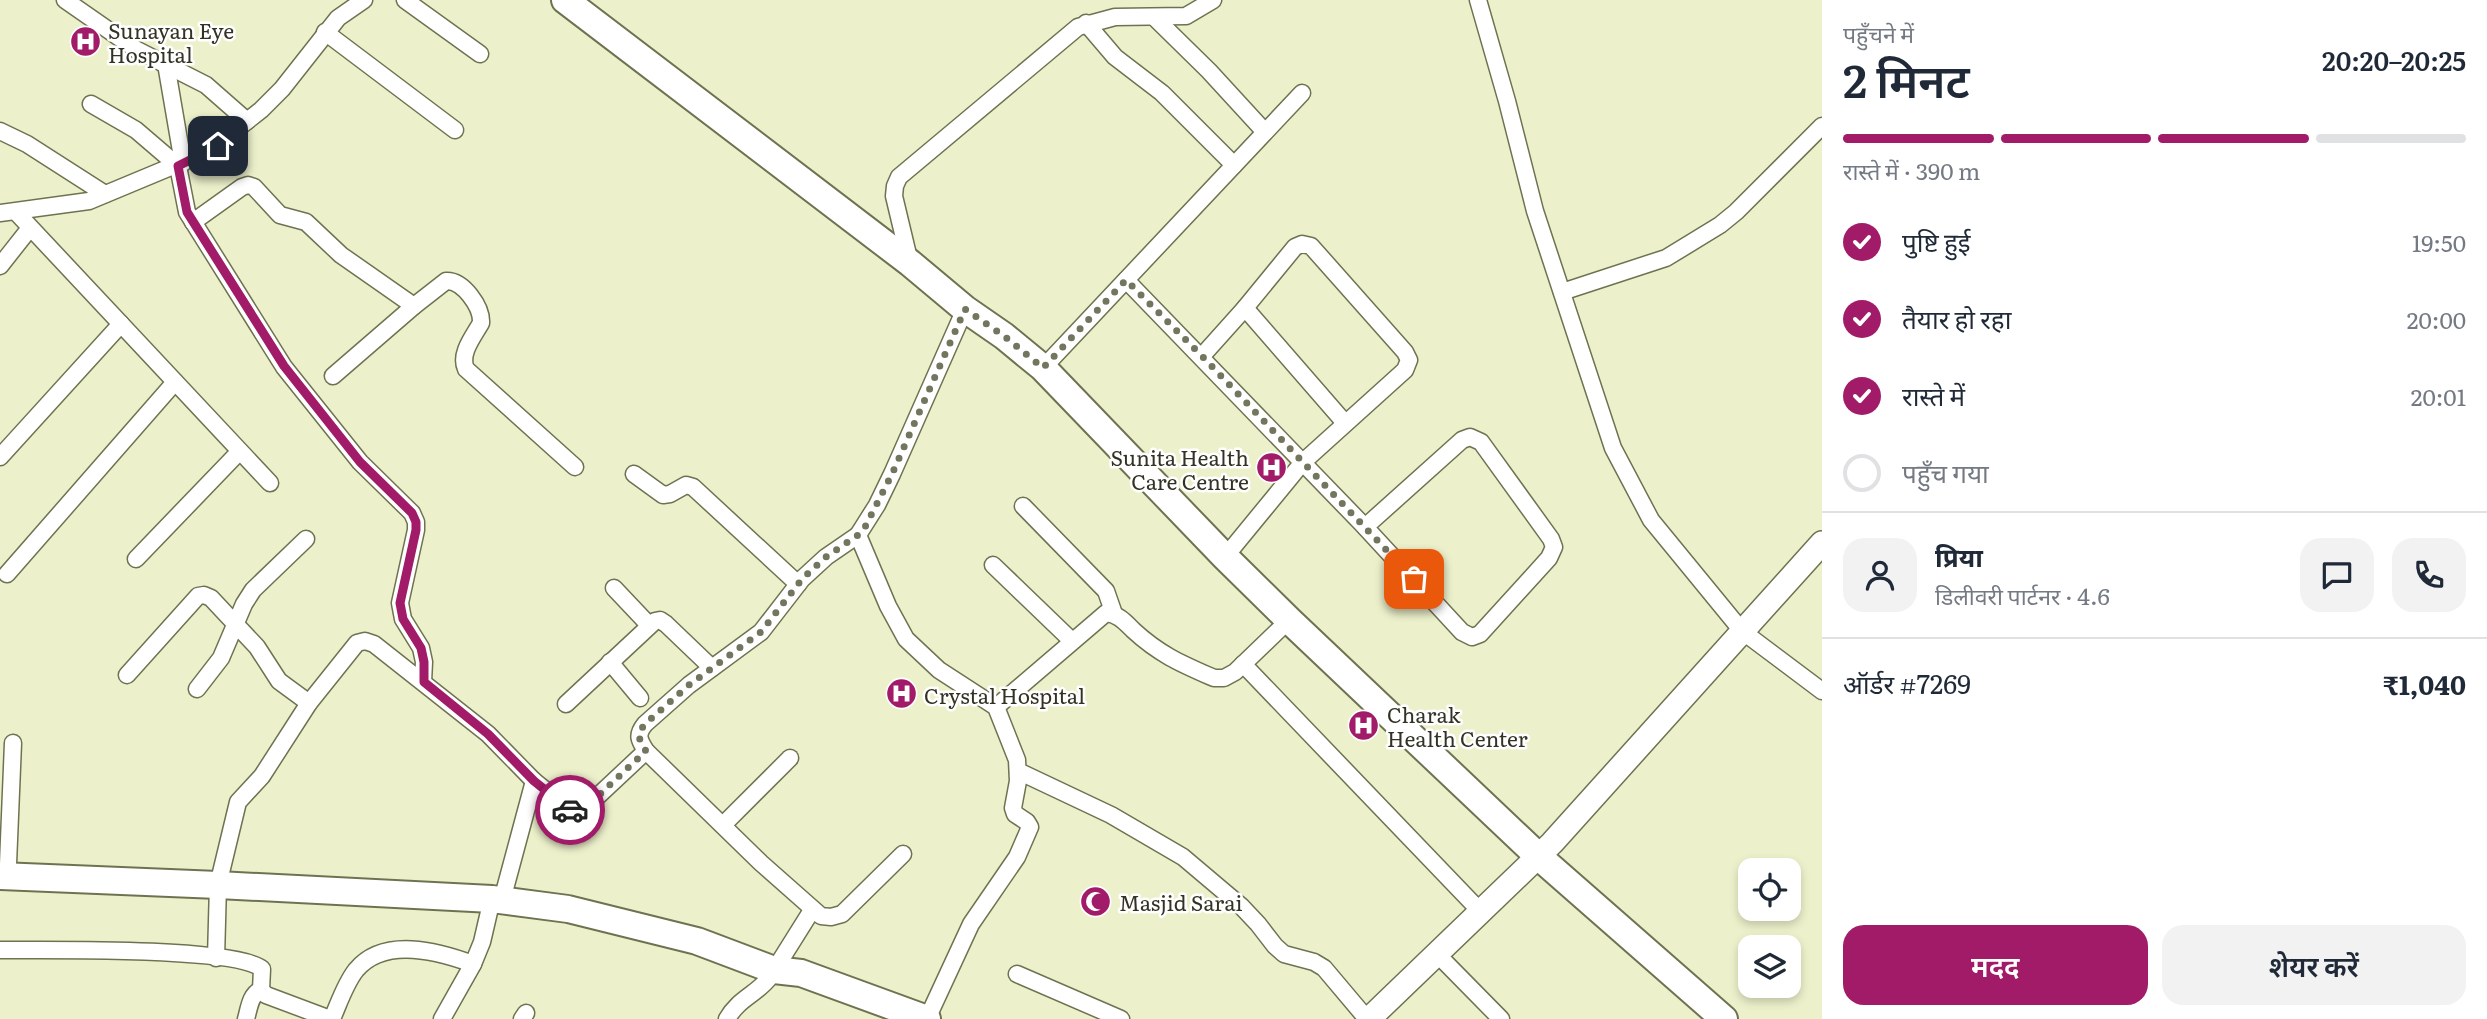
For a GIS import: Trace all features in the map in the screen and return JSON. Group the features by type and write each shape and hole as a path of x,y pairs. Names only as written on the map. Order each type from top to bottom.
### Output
{"main road":[{"path":"565,0 911,263 965,309 1043,368 1289,620 1538,856 1724,1019"},
{"path":"3,868 499,895 575,896 667,918 785,967 927,1019"}],"street":[{"path":"65,0 137,50 206,85 247,121"},
{"path":"8,213 79,204 218,146 282,89 325,32 347,11 364,0"},
{"path":"405,0 480,54"},
{"path":"911,263 894,196 898,177 1072,31 1086,23 1115,17 1186,16 1213,0"},
{"path":"1478,0 1535,211 1613,448 1630,484 1651,520 1742,631 1822,691"},
{"path":"1154,17 1265,132"},
{"path":"1086,23 1115,57 1162,93 1234,165"},
{"path":"325,32 455,130"},
{"path":"166,64 183,197 193,222 284,366 360,462 412,513 416,522 400,603 403,619 421,648 424,682"},
{"path":"1043,368 1302,93"},
{"path":"91,104 145,137 180,164"},
{"path":"1562,292 1666,258 1720,225 1822,126"},
{"path":"0,131 27,144 105,194"},
{"path":"193,222 242,187 254,187 280,215 306,222 341,255 414,306"},
{"path":"8,213 30,228 270,483"},
{"path":"0,266 30,228"},
{"path":"1202,356 1294,247 1302,244 1311,246 1405,352 1409,360 1405,370 1303,462 1225,557"},
{"path":"1126,280 1202,356 1462,632 1472,637 1480,634 1549,558 1554,547 1551,539 1480,442 1470,437 1462,440 1365,527"},
{"path":"333,376 414,306 446,281 453,281 460,285 481,318 481,323 464,354 466,369 575,467"},
{"path":"1245,308 1345,422"},
{"path":"903,854 842,914 821,916 646,751 639,739 639,731 712,668 761,632 798,584 826,557 858,535 892,474 965,309"},
{"path":"0,457 121,324"},
{"path":"7,574 175,382"},
{"path":"136,559 239,452"},
{"path":"634,474 663,495 687,485 693,487 798,584"},
{"path":"1023,506 1106,592 1114,614 1159,653 1214,678 1224,678 1243,664 1289,620"},
{"path":"858,535 888,606 906,639 939,670 996,707 1017,760 1013,808 1015,814 1030,827 1017,857 971,924 927,1019"},
{"path":"197,689 221,658 244,604 253,590 306,539"},
{"path":"1018,771 1111,815 1183,857 1241,906 1275,947 1284,954 1314,962 1324,968 1368,1019 1438,955 1552,843 1822,543"},
{"path":"993,565 1072,641"},
{"path":"614,588 649,625"},
{"path":"127,676 198,596 204,594 211,598 257,647 279,681 309,703"},
{"path":"996,707 1098,617 1106,613 1114,614"},
{"path":"566,704 649,625 660,620 712,668"},
{"path":"216,958 221,878 238,802 262,776 309,703 356,643 365,641 374,644 424,682 488,734 534,781 570,810 583,810 646,751"},
{"path":"610,663 640,698"},
{"path":"1243,664 1480,911"},
{"path":"3,868 13,743"},
{"path":"723,825 790,758"},
{"path":"442,1019 473,964 482,942 534,781"},
{"path":"727,1019 738,1003 785,967 812,910"},
{"path":"0,950 128,951 216,958 257,965 262,969 261,990 288,1012 331,1019 349,980 365,961 374,957 391,951 413,949 439,953 473,964"},
{"path":"1438,955 1501,1019"},
{"path":"1017,974 1121,1019"},
{"path":"246,1019 253,997 261,990"}],"way so far":[{"path":"570,810 583,810 615,781 646,751 639,739 639,731 645,724 689,685 761,632 802,579 865,527 892,474 965,309 1043,368 1126,280 1414,579"}],"place":[{"name":"Sunayan Eye Hospital","path":"85,41"},
{"name":"Sunita Health Care Centre","path":"1272,468"},
{"name":"Crystal Hospital","path":"901,694"},
{"name":"Charak Health Center","path":"1364,725"},
{"name":"Masjid Sarai","path":"1096,901"}],"route":[{"path":"218,146 178,166 187,212 284,366 360,462 412,513 416,530 400,603 403,619 421,648 424,682 488,734 534,781 570,810"}]}
